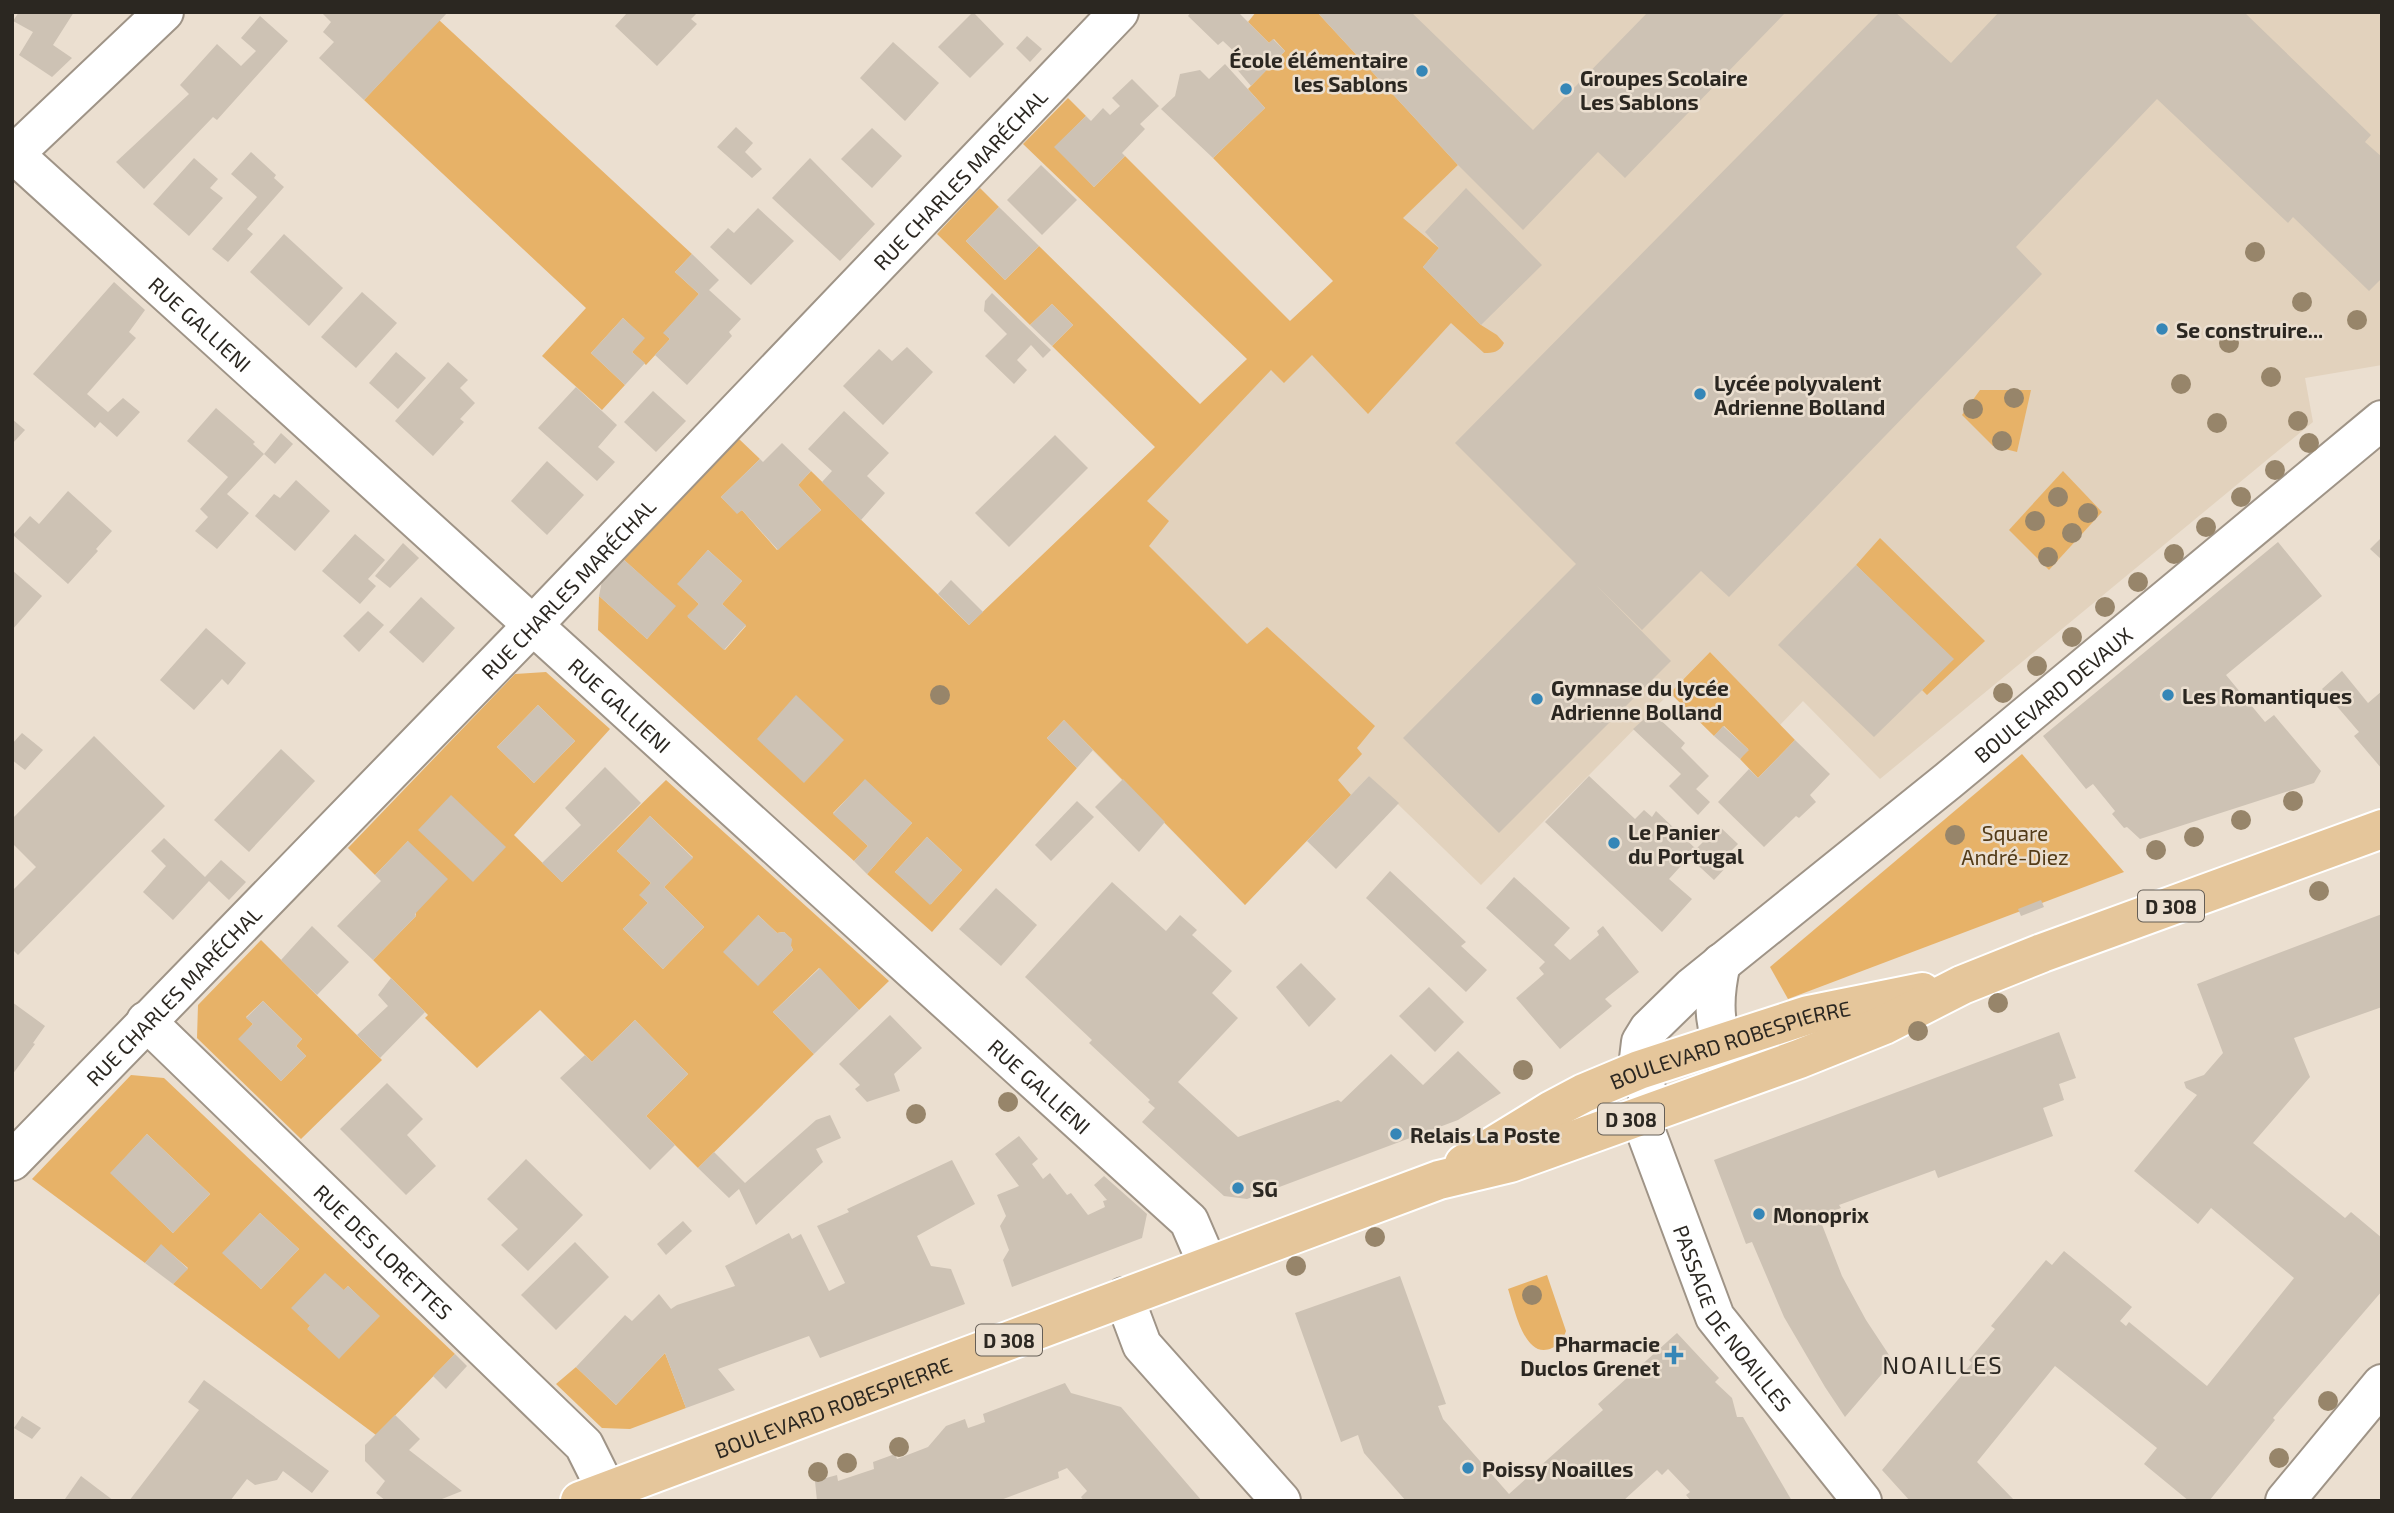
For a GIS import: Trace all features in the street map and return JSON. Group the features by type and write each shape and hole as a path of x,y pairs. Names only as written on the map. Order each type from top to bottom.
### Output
{"main road":[{"name":"BOULEVARD ROBESPIERRE","path":"594,1496 1439,1180 1510,1163 1852,1039 1962,985 2042,953 2382,829"},
{"name":"BOULEVARD ROBESPIERRE","path":"1439,1180 1552,1110 1639,1070 1808,1015 1962,985"}],"street":[{"path":"13,155 164,12"},
{"name":"RUE CHARLES MARÉCHAL","path":"12,1161 533,625 1119,12"},
{"name":"RUE GALLIENI","path":"13,155 1189,1220 1208,1265"},
{"name":"BOULEVARD DEVAUX","path":"1639,1070 1637,1062 1641,1042 1649,1029 1692,987 1939,788 2382,420"},
{"path":"1721,963 1715,989 1714,1016 1734,1082"},
{"name":"RUE DES LORETTES","path":"146,1021 584,1445 594,1496"},
{"name":"PASSAGE DE NOAILLES","path":"1639,1070 1647,1114 1715,1317 1862,1501"},
{"path":"1124,1297 1143,1345 1281,1501"},
{"path":"2286,1501 2382,1384"}],"shaded area":[{"path":"1317,12 2382,12 2382,365 2305,378 2313,422 1880,779 1803,701 1780,725 1710,652 1481,885 1369,776 1245,905 969,625 1248,359 1458,165"}],"green space":[{"path":"1256,12 1317,12 1458,165 1403,218 1439,248 1423,267 1481,325 1504,343 1496,351 1484,353 1451,323 1368,414 1312,355 1284,383 1271,370 1147,501 1169,521 1149,546 1247,644 1267,627 1375,726 1357,748 1362,754 1338,780 1351,795 1245,905 1064,720 1047,738 1077,768 932,932 867,874 912,823 865,780 833,813 868,846 854,861 598,630 599,596 647,639 675,606 623,559 739,439 760,459 721,497 737,513 742,510 777,550 821,510 798,485 811,471 969,625 1155,447 1052,346 1073,325 1052,304 1030,325 937,234 980,188 999,207 966,241 1005,280 1039,246 1200,404 1247,359 1023,144 1068,98 1086,116 1055,147 1094,187 1125,156 1290,321 1333,281 1213,158 1265,108 1248,89 1285,51 1274,39 1269,43 1248,22","holes":["708,550 742,581 722,604 746,626 725,650 688,617 699,604 678,584","927,837 962,870 931,904 895,872"]},
{"path":"439,20 692,254 675,272 699,294 664,333 670,339 646,365 632,352 644,338 623,318 591,353 625,385 602,410 542,356 586,308 364,100"},
{"path":"1980,390 2031,390 2017,452 1993,446 1962,415"},
{"path":"2063,471 2102,512 2049,570 2009,530"},
{"path":"1880,538 1985,641 1927,695 1922,690 1953,659 1856,565"},
{"path":"1710,652 1795,740 1758,778 1740,759 1748,749 1724,726 1714,736 1670,693"},
{"path":"546,672 610,729 514,835 562,882 666,780 889,981 859,1010 819,968 773,1012 814,1054 698,1168 646,1116 688,1074 635,1020 592,1062 540,1010 477,1068 425,1018 428,1015 373,960 416,916 408,841 375,875 348,848 515,674","holes":["538,705 575,741 534,783 497,747","650,816 693,857 664,887 704,927 663,969 623,929 648,903 640,895 651,883 617,851","758,915 777,933 784,932 791,939 793,950 758,985"]},
{"name":"Square André-Diez","path":"2022,754 2124,872 1788,999 1770,967"},
{"path":"261,940 382,1060 301,1139 197,1038 198,1005","holes":["263,1001 302,1039 296,1046 306,1056 281,1081 239,1039 253,1024 246,1017"]},
{"path":"131,1075 164,1078 455,1354 376,1435 173,1284 188,1268 161,1245 145,1263 32,1179","holes":["147,1134 210,1194 173,1233 111,1173","260,1213 299,1249 261,1289 223,1253","348,1286 379,1316 308,1328"]},
{"path":"1547,1275 1566,1331 1557,1345 1542,1350 1527,1340 1508,1289"},
{"path":"665,1353 686,1408 630,1429 602,1428 556,1384 576,1367 616,1405"}],"building":[{"path":"19,12 74,12 53,45 72,58 52,77 19,55 33,32 13,21"},
{"path":"321,12 448,12 364,100 319,58 334,42 323,32 331,22"},
{"path":"628,12 698,12 691,19 697,24 657,66 615,26"},
{"path":"973,12 1004,44 970,78 938,47"},
{"path":"1191,12 1238,12 1269,43 1273,39 1285,51 1251,86 1235,67 1242,59 1223,41 1218,45 1188,16"},
{"name":"Groupes Scolaire Les Sablons","path":"1317,12 1411,12 1533,130 1648,12 1786,12 1625,178 1598,152 1523,230 1458,165"},
{"path":"1880,12 1895,12 1951,63 1999,12 2244,12 2371,135 2365,142 2382,157 2382,278 2369,291 2293,217 2288,223 2157,99 2016,247 2042,274 1729,597 1701,571 1642,630 1596,585 1671,661 1499,833 1403,738 1576,564 1455,443"},
{"path":"260,16 288,41 217,120 213,117 144,189 116,162 189,94 180,85 217,44 241,66 256,51 241,38"},
{"path":"1027,36 1042,49 1030,62 1016,48"},
{"path":"893,42 939,83 905,121 860,78"},
{"path":"1225,64 1265,108 1213,158 1161,109 1175,96 1180,74 1200,70 1209,79"},
{"path":"1132,79 1159,106 1140,124 1145,129 1122,153 1125,156 1094,187 1054,147 1086,116 1091,121 1103,108 1110,115 1120,106 1112,98"},
{"path":"736,127 753,143 745,152 762,169 752,178 717,147"},
{"path":"872,128 902,156 872,188 841,159"},
{"path":"251,152 276,175 274,178 284,187 247,229 253,234 228,262 212,249 257,197 231,174"},
{"path":"194,158 218,179 210,188 223,198 189,236 153,204"},
{"path":"810,158 875,224 840,261 772,198"},
{"path":"1041,165 1077,200 1042,235 1007,200"},
{"path":"1466,188 1542,265 1481,325 1423,267 1439,248 1425,232"},
{"path":"999,207 1039,246 1005,280 966,241"},
{"path":"758,208 794,241 751,285 710,247 728,228 734,233"},
{"path":"284,234 343,288 309,326 250,272"},
{"path":"692,254 719,280 709,290 741,319 729,332 732,336 687,385 655,355 670,339 663,333 699,294 675,272"},
{"path":"114,282 145,310 129,332 136,338 87,394 108,412 123,398 140,412 117,437 100,422 95,428 33,374"},
{"path":"362,292 397,323 356,368 321,337"},
{"path":"992,293 1051,350 1043,358 1031,345 1017,360 1027,370 1014,384 985,356 1007,334 984,311 985,301"},
{"path":"1052,304 1073,325 1052,346 1030,325"},
{"path":"623,318 645,338 632,352 645,363 625,385 591,353"},
{"path":"907,347 933,372 883,425 843,386 879,349 892,361"},
{"path":"396,352 426,378 398,409 369,383"},
{"path":"448,362 468,380 460,388 475,403 460,419 464,422 433,456 395,421"},
{"path":"576,387 617,425 598,447 615,462 597,481 538,428"},
{"path":"653,391 686,421 656,452 624,422"},
{"path":"216,408 255,442 253,444 264,454 227,494 249,513 217,549 195,531 208,517 200,509 228,477 187,441"},
{"path":"844,411 889,453 867,476 885,493 861,520 822,482 832,471 808,449"},
{"path":"12,419 25,430 12,444"},
{"path":"281,433 293,444 275,464 264,454"},
{"path":"1055,435 1088,468 1009,547 975,513"},
{"path":"782,443 811,471 798,485 821,510 778,550 742,510 737,514 721,497 760,459 763,462"},
{"path":"547,461 584,495 547,535 511,501"},
{"path":"296,480 330,511 295,551 255,516 274,494 280,498"},
{"path":"68,491 112,531 68,584 13,535 30,516 39,524"},
{"path":"355,534 385,560 368,579 376,586 360,604 322,571"},
{"path":"2382,537 2382,560 2370,549"},
{"name":"Les Romantiques","path":"2278,542 2322,596 2226,675 2265,722 2274,715 2321,771 2314,783 2140,839 2127,827 2124,828 2112,814 2115,811 2093,784 2086,789 2043,736"},
{"path":"403,543 419,558 390,588 375,576"},
{"path":"708,550 742,581 722,604 746,625 724,650 687,616 699,604 677,584"},
{"path":"623,559 676,606 647,639 599,596 602,581"},
{"path":"1856,565 1954,659 1874,737 1778,645"},
{"path":"12,570 42,596 12,630"},
{"path":"951,580 983,612 969,625 938,594"},
{"path":"421,597 455,628 423,663 389,632"},
{"path":"368,611 384,625 359,652 343,636"},
{"path":"206,628 246,663 228,685 222,679 194,710 160,680"},
{"path":"2342,671 2368,703 2382,691 2382,769 2354,736 2359,732 2322,689"},
{"path":"796,695 844,740 804,783 757,739"},
{"path":"538,705 575,741 534,783 497,747"},
{"path":"1652,712 1685,743 1681,748 1709,776 1696,789 1710,802 1698,815 1669,786 1681,774 1633,729"},
{"path":"1064,720 1093,750 1077,768 1047,738"},
{"path":"1723,726 1749,750 1740,759 1714,736"},
{"path":"22,733 43,750 25,770 12,760 12,744"},
{"path":"94,736 165,806 18,955 12,949 12,891 36,867 12,843 12,819"},
{"path":"1795,740 1830,774 1810,795 1816,802 1799,818 1796,816 1764,847 1718,802 1749,769 1758,778"},
{"path":"281,749 315,781 249,852 214,820"},
{"path":"605,767 641,803 562,882 542,863 581,825 565,808"},
{"path":"1369,776 1399,803 1336,869 1307,841"},
{"name":"Le Panier du Portugal","path":"1589,776 1635,819 1644,810 1652,817 1656,811 1696,849 1719,826 1738,844 1726,856 1731,862 1714,880 1689,857 1669,879 1692,899 1662,932 1545,822"},
{"path":"865,779 912,823 867,874 854,861 868,846 833,814"},
{"path":"1123,779 1165,822 1139,852 1095,807"},
{"path":"451,795 506,847 473,882 418,830"},
{"path":"1077,801 1094,817 1051,861 1035,845"},
{"path":"650,816 693,858 664,887 704,927 663,969 623,929 648,903 639,895 651,883 617,851"},
{"path":"927,837 962,870 930,905 895,872"},
{"path":"164,838 205,877 221,860 246,882 229,900 209,881 173,920 143,892 166,866 151,851"},
{"path":"408,841 448,879 373,960 337,926 381,881 375,875"},
{"path":"1390,871 1466,942 1461,946 1487,970 1466,992 1366,898"},
{"path":"1514,877 1570,928 1554,945 1570,960 1599,935 1597,931 1603,926 1639,972 1605,999 1612,1006 1560,1049 1516,998 1544,974 1539,968 1545,962 1486,908"},
{"path":"1112,882 1166,931 1180,915 1197,930 1192,935 1232,971 1212,993 1238,1018 1178,1082 1238,1137 1338,1100 1341,1102 1391,1054 1423,1085 1458,1051 1501,1093 1458,1120 1247,1199 1224,1196 1142,1122 1155,1108 1148,1102 1150,1100 1089,1043 1092,1040 1025,977"},
{"path":"996,888 1037,925 1001,966 959,929"},
{"path":"2041,900 2044,907 2021,916 2018,909"},
{"path":"2382,914 2382,1007 2294,1038 2310,1077 2253,1143 2345,1218 2351,1212 2382,1238 2382,1291 2273,1418 2275,1420 2209,1501 2189,1501 2144,1464 2157,1448 2055,1366 1977,1462 2015,1501 1910,1501 1882,1470 1972,1363 1969,1360 1995,1329 1991,1326 2046,1260 2052,1265 2064,1251 2132,1307 2120,1321 2126,1326 2129,1322 2207,1386 2294,1278 2211,1208 2198,1224 2134,1171 2197,1095 2186,1088 2184,1082 2204,1075 2223,1053 2197,984"},
{"path":"758,915 777,933 784,932 792,939 793,950 758,986 723,952"},
{"path":"312,926 349,962 317,995 281,960"},
{"path":"1301,963 1336,999 1309,1027 1276,987"},
{"path":"820,968 859,1010 814,1054 773,1012"},
{"path":"391,978 425,1012 380,1058 357,1035 388,1006 378,995"},
{"path":"1429,987 1464,1022 1435,1052 1399,1016"},
{"path":"263,1001 302,1039 296,1046 306,1056 281,1081 238,1039 253,1024 246,1018"},
{"path":"12,1002 45,1026 12,1075"},
{"path":"890,1015 922,1048 894,1074 900,1091 867,1102 855,1089 860,1085 839,1064"},
{"path":"635,1020 688,1074 646,1116 675,1145 650,1170 560,1078 585,1055 592,1062"},
{"path":"2059,1032 2076,1078 2059,1084 2064,1100 2043,1108 2053,1136 1938,1178 1935,1170 1839,1205 1841,1208 1819,1217 1842,1276 1893,1361 1845,1417 1784,1317 1752,1242 1746,1244 1714,1160"},
{"path":"387,1083 423,1119 407,1135 436,1166 406,1195 340,1129"},
{"path":"830,1115 841,1138 816,1149 823,1162 756,1225 739,1189 729,1198 698,1168 714,1152 745,1183 816,1120"},
{"path":"147,1134 210,1194 173,1233 110,1173"},
{"path":"1019,1136 1038,1159 1032,1164 1043,1179 1050,1173 1067,1195 1071,1193 1088,1215 1105,1207 1103,1201 1107,1200 1094,1185 1104,1176 1147,1214 1142,1238 1012,1287 1003,1260 1009,1250 1000,1226 1006,1216 997,1195 1019,1186 995,1154"},
{"path":"526,1159 583,1215 528,1271 501,1245 518,1229 487,1199"},
{"path":"952,1160 975,1204 917,1236 931,1266 951,1269 965,1304 820,1358 809,1336 718,1369 735,1390 686,1408 665,1353 616,1405 576,1367 625,1315 632,1321 659,1294 671,1309 735,1286 725,1266 789,1233 792,1239 801,1234 829,1291 845,1283 817,1226"},
{"path":"260,1213 299,1249 261,1289 222,1253"},
{"path":"683,1221 692,1231 666,1255 657,1244"},
{"path":"575,1242 609,1277 556,1330 521,1295"},
{"path":"161,1244 188,1269 173,1284 145,1263"},
{"path":"325,1273 344,1290 348,1286 380,1316 339,1359 307,1329 310,1326 291,1308"},
{"path":"1400,1276 1446,1404 1438,1406 1443,1419 1509,1494 1603,1410 1598,1404 1677,1333 1719,1378 1715,1382 1732,1398 1737,1417 1743,1417 1792,1501 1691,1501 1686,1495 1690,1492 1668,1469 1662,1475 1657,1470 1623,1501 1406,1501 1364,1453 1358,1435 1341,1442 1295,1313"},
{"path":"455,1354 467,1366 446,1389 433,1376"},
{"path":"204,1380 329,1471 312,1493 283,1471 277,1480 255,1485 247,1479 230,1501 129,1501 199,1410 188,1402"},
{"path":"1065,1383 1071,1393 1121,1407 1202,1501 1084,1501 1081,1497 1087,1491 1067,1468 1058,1472 1059,1478 998,1501 817,1501 815,1481 837,1475 838,1481 874,1469 873,1462 895,1454 897,1459 928,1447 946,1426 965,1419 968,1428 977,1425 985,1422 983,1414"},
{"path":"395,1415 420,1439 409,1450 462,1491 437,1501 386,1501 376,1493 385,1481 365,1461 365,1445"},
{"path":"22,1416 41,1428 32,1439 14,1428"},
{"path":"81,1476 114,1501 67,1501 65,1499"}],"place":[{"name":"École élémentaire les Sablons","path":"1422,71"},
{"name":"Groupes Scolaire Les Sablons","path":"1566,89"},
{"name":"Se construire...","path":"2162,329"},
{"name":"Lycée polyvalent Adrienne Bolland","path":"1700,394"},
{"name":"Les Romantiques","path":"2168,695"},
{"name":"Gymnase du lycée Adrienne Bolland","path":"1537,699"},
{"name":"Le Panier du Portugal","path":"1614,843"},
{"name":"Relais La Poste","path":"1396,1134"},
{"name":"SG","path":"1238,1188"},
{"name":"Monoprix","path":"1759,1214"},
{"name":"Pharmacie Duclos Grenet","path":"1674,1355"},
{"name":"Poissy Noailles","path":"1468,1468"}],"district":[{"name":"NOAILLES","path":"1943,1364"}]}
